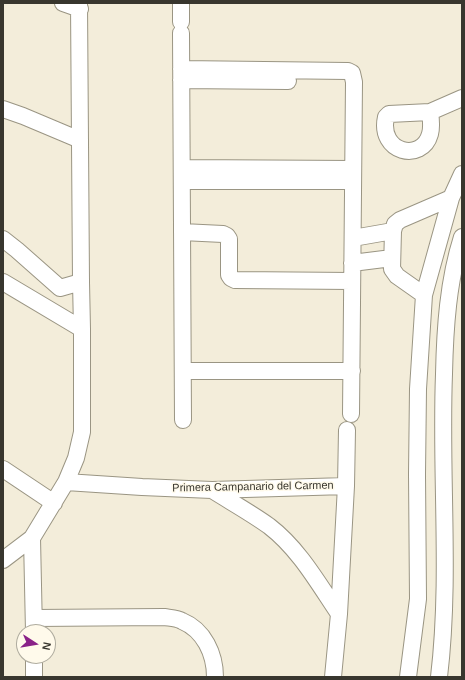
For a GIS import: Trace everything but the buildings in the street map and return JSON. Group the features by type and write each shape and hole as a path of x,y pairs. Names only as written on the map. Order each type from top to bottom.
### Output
{"street":[{"path":"3,560 32,538 54,503 66,482 76,458 82,432 80,6 63,3"},
{"path":"181,3 183,420"},
{"path":"181,75 348,71 352,73 354,82 352,414"},
{"path":"430,112 462,98"},
{"path":"3,108 80,140"},
{"path":"408,677 418,599 416,474 418,389 424,295 450,198 462,174"},
{"path":"182,175 353,175"},
{"path":"424,295 397,276 392,269 393,231 395,224 400,220 450,198"},
{"path":"353,238 393,231"},
{"path":"182,232 223,234 227,236 229,240 229,276 235,280 352,272 392,258"},
{"path":"439,677 444,618 442,408 445,336 449,295 457,252 462,237"},
{"path":"3,239 60,288"},
{"path":"3,282 82,329"},
{"path":"60,288 81,282"},
{"path":"52,312 60,288"},
{"path":"183,376 352,376"},
{"path":"346,486 347,430"},
{"path":"3,468 54,503"},
{"name":"Primera Campanario del Carmen","path":"66,482 212,490 346,486 339,614 333,677"},
{"path":"212,490 269,527 289,546 306,564 339,614"},
{"path":"32,538 34,624"},
{"path":"50,624 164,617 182,621 200,633 212,654 215,677"},
{"path":"34,664 34,677"}]}
